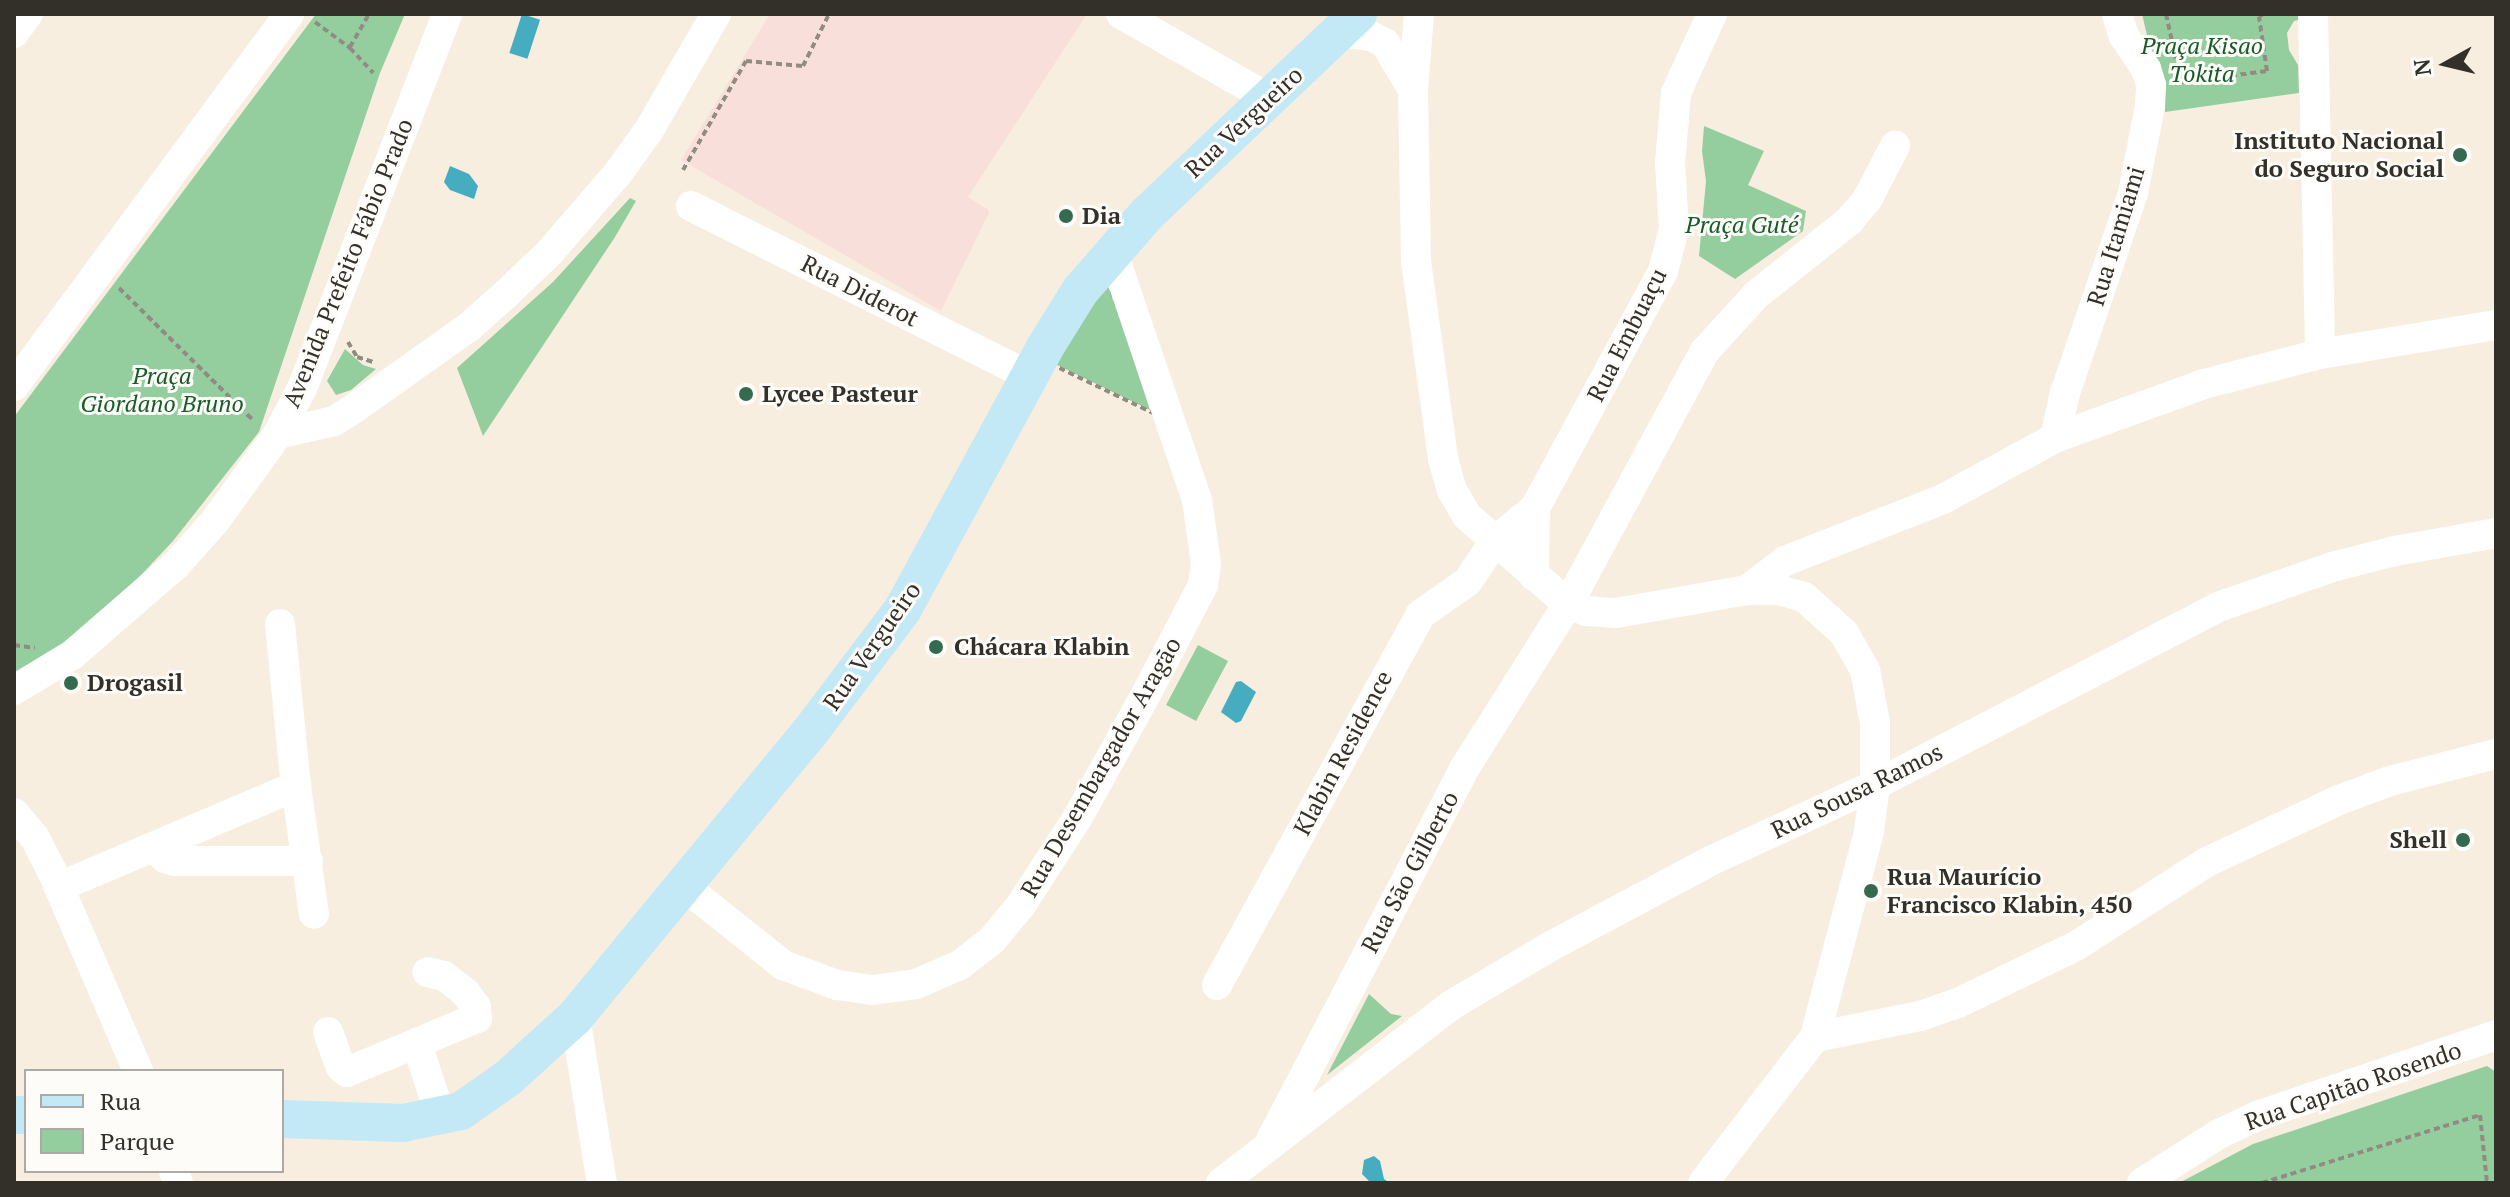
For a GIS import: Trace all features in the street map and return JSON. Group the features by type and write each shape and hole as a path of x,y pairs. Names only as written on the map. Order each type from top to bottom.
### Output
{"main road":[{"name":"Rua Vergueiro","path":"284,1119 403,1123 461,1111 508,1078 575,1017 807,736 903,609 1041,370 1061,319 1112,251 1349,23"}],"street":[{"path":"14,33 28,14"},
{"name":"Avenida Prefeito Fábio Prado","path":"14,690 72,655 176,565 215,521 265,427 303,386 447,14"},
{"path":"265,427 334,421 456,337 506,294 549,253 618,173 649,130 716,14"},
{"path":"1121,14 1151,22 1268,98"},
{"path":"1419,14 1413,90 1416,261 1436,420 1452,490 1467,516 1568,604 1586,611 1616,613 1747,590 1790,592 1817,605 1844,633 1865,670 1875,723 1875,785 1869,832 1815,1037 1703,1183"},
{"name":"Rua Embuaçu","path":"1494,542 1535,508 1663,271 1674,229 1670,163 1676,93 1712,14"},
{"path":"14,386 302,18"},
{"path":"2314,21 2320,354"},
{"path":"1349,23 1385,43 1413,90"},
{"name":"Rua Itamiami","path":"2055,438 2065,393 2133,193 2150,106 2151,85 2146,69 2120,25"},
{"name":"Rua São Gilberto","path":"1266,1149 1464,769 1568,604 1705,351 1756,295 1849,221 1868,198 1895,146"},
{"name":"Rua Diderot","path":"691,206 1041,370"},
{"name":"Rua Desembargador Aragão","path":"684,886 783,965 837,985 873,990 916,984 960,965 992,940 1021,905 1078,817 1144,698 1203,585 1206,564 1197,500 1112,251"},
{"path":"1747,590 1785,561 1943,499 2055,438 2204,384 2320,354 2496,325"},
{"name":"Rua Embuaçu","path":"1534,576 1535,508"},
{"name":"Rua Sousa Ramos","path":"1221,1183 1450,1006 1708,862 1875,785 2192,618 2254,592 2395,551 2496,533"},
{"name":"Klabin Residence","path":"1217,985 1420,615 1428,606 1468,581 1494,542"},
{"path":"1817,605 1818,550"},
{"path":"280,624 296,786 314,914"},
{"path":"1815,1037 1920,1016 1958,1003 2076,946 2207,862 2339,800 2404,777 2496,754"},
{"path":"59,887 296,786"},
{"path":"14,813 35,838 59,887 137,1069"},
{"path":"154,848 165,858 175,861 308,861"},
{"path":"328,1032 341,1067 347,1072 477,1018 476,1007 466,993 444,976 427,972"},
{"path":"575,1017 602,1183"},
{"name":"Rua Capitão Rosendo","path":"2142,1183 2219,1134 2257,1116 2492,1039"},
{"path":"417,1044 441,1117"}],"path":[{"path":"350,48 369,14"},
{"path":"683,170 746,61 803,66 829,14"},
{"path":"2166,14 2181,82 2267,71 2259,17 2263,14"},
{"path":"302,18 350,48 373,73"},
{"path":"1108,281 1155,414 1041,370 1108,281"},
{"path":"117,286 265,427"},
{"path":"343,333 357,357 384,363"},
{"path":"2262,1183 2480,1115 2487,1183"}],"shaded area":[{"path":"770,14 1087,14 968,197 990,211 941,311 681,160"}],"green space":[{"name":"Praça Giordano Bruno","path":"316,14 405,14 380,73 259,432 173,541 128,589 87,628 14,676 14,417"},
{"name":"Praça Kisao Tokita","path":"2142,14 2323,14 2294,21 2287,33 2289,50 2298,65 2299,93 2165,112"},
{"name":"Praça Guté","path":"1704,126 1764,151 1748,185 1806,211 1803,231 1735,279 1699,256 1706,181 1702,151"},
{"path":"630,198 636,201 615,237 483,436 457,368 553,282"},
{"path":"1107,283 1120,318 1150,410 1055,364"},
{"path":"345,349 363,365 376,369 351,390 336,395 327,381"},
{"path":"1198,645 1228,661 1196,721 1166,705"},
{"path":"1369,994 1391,1014 1402,1016 1327,1075"},
{"path":"2487,1066 2496,1072 2496,1183 2179,1183 2253,1144"}],"water":[{"path":"522,14 540,20 527,59 509,53"},
{"path":"450,166 469,174 478,186 474,199 450,190 444,182"},
{"path":"1241,681 1256,692 1241,721 1236,723 1221,712 1236,682"},
{"path":"1374,1156 1380,1161 1384,1179 1390,1183 1371,1183 1362,1174 1364,1160"}],"place":[{"name":"Instituto Nacional do Seguro Social","path":"2460,155"},
{"name":"Dia","path":"1066,216"},
{"name":"Lycee Pasteur","path":"746,394"},
{"name":"Chácara Klabin","path":"936,647"},
{"name":"Drogasil","path":"71,683"},
{"name":"Shell","path":"2463,840"},
{"name":"Rua Maurício Francisco Klabin, 450","path":"1871,891"}]}
